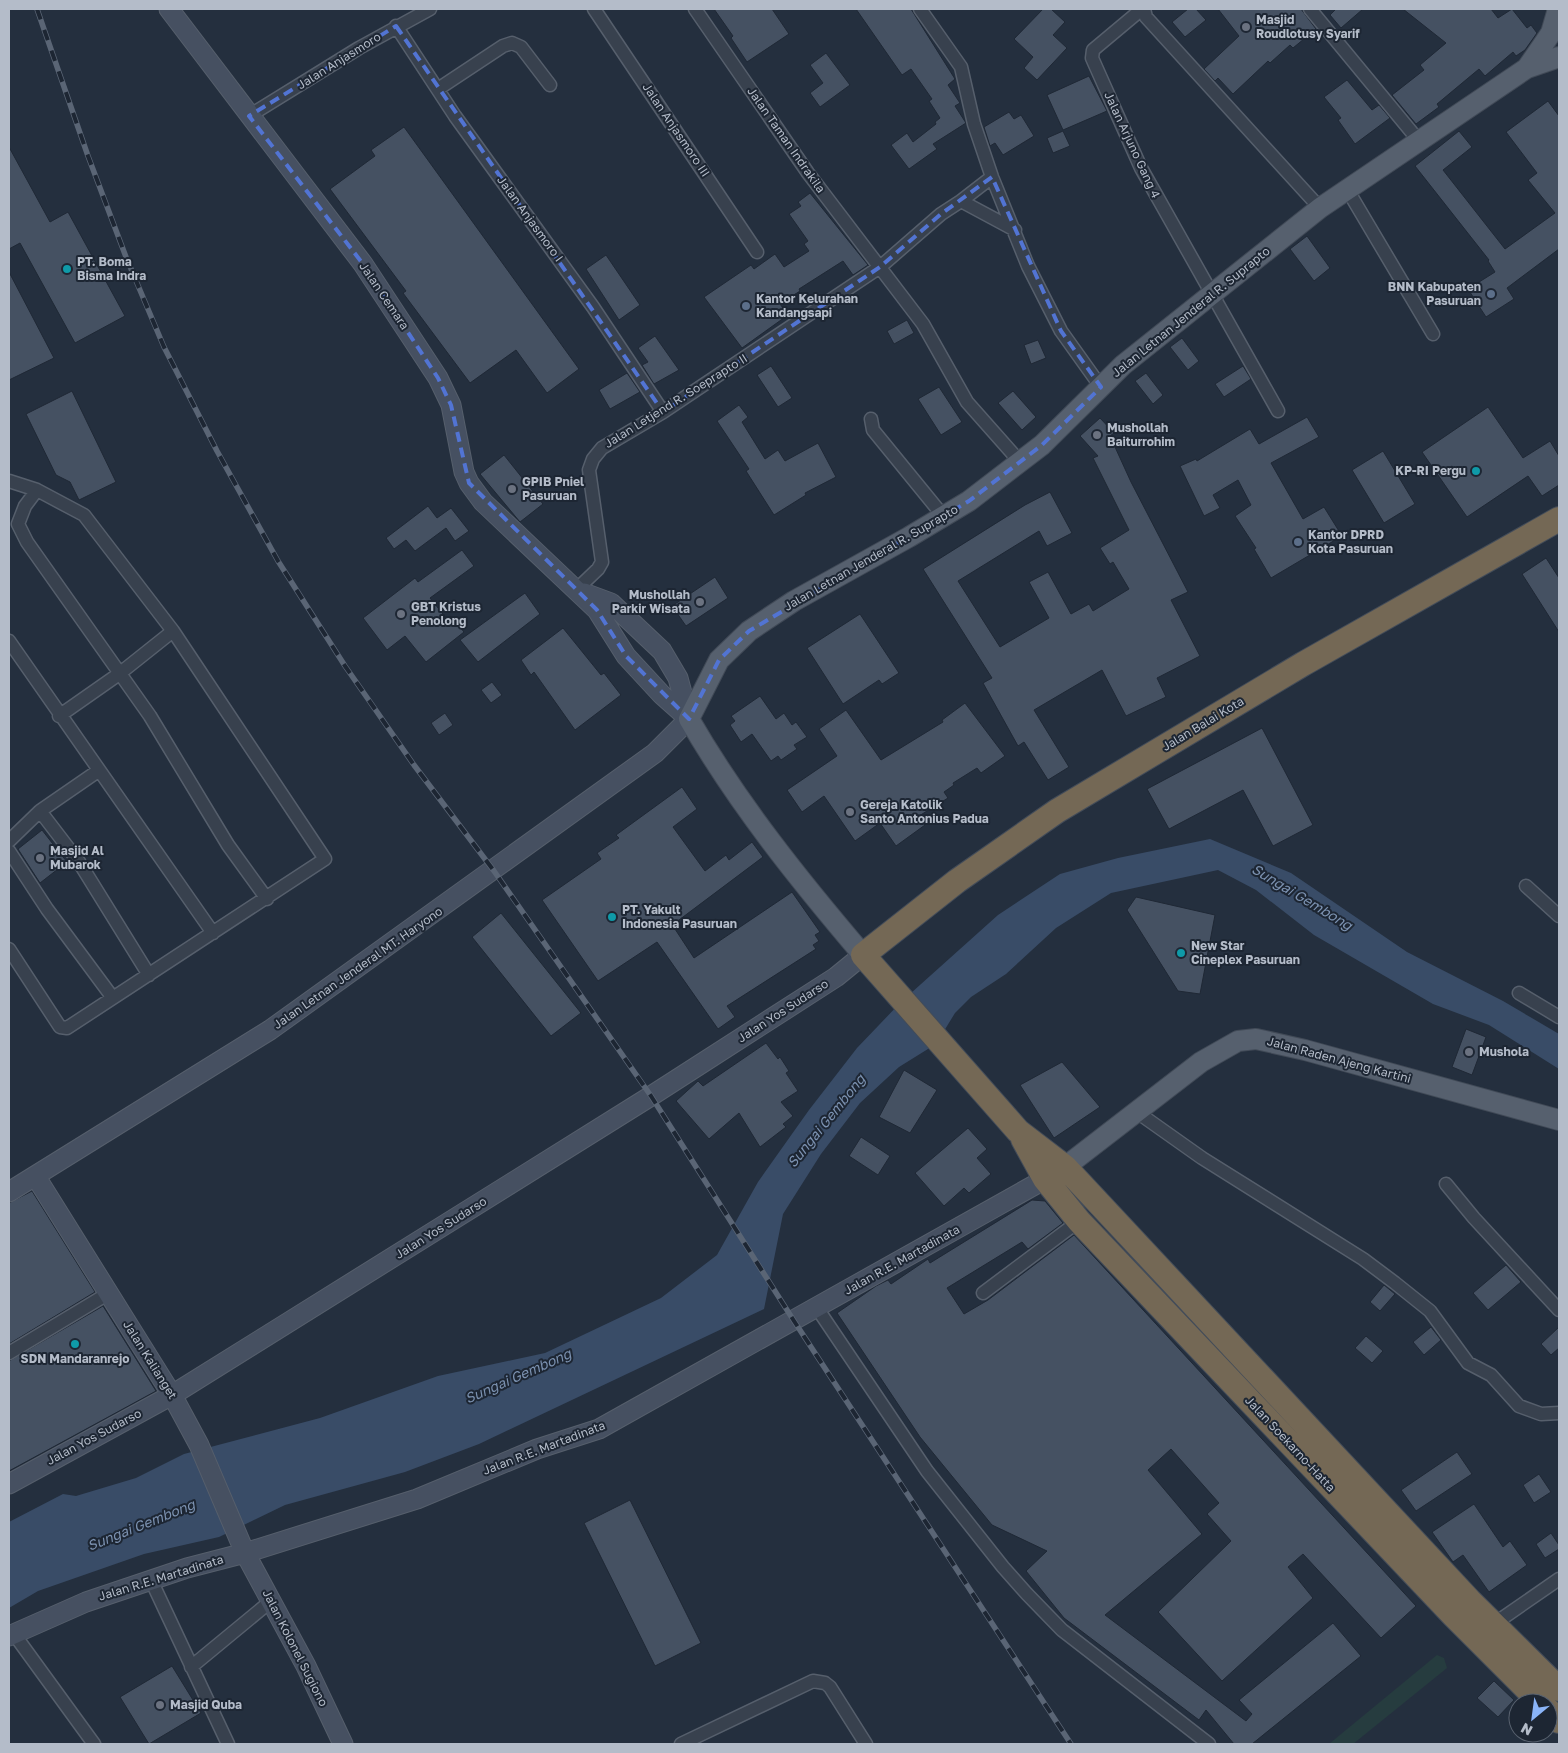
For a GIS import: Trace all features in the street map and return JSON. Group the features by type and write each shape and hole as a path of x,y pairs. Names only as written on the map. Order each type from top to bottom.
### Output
{"highway":[{"name":"Jalan Balai Kota","path":"863,955 957,881 1056,811 1311,660 1559,519"},
{"path":"863,955 1018,1131"},
{"name":"Jalan Soekarno-Hatta","path":"1018,1131 1065,1166 1494,1624 1559,1689"},
{"name":"Jalan Soekarno-Hatta","path":"1018,1131 1045,1179 1079,1220 1453,1615 1531,1693"}],"main road":[{"path":"1527,68 1551,33 1558,9"},
{"path":"1527,68 1559,57"},
{"name":"Jalan Letnan Jenderal R. Suprapto","path":"689,720 719,660 748,630 794,601 944,517 1020,463 1057,432 1123,364 1212,292 1320,208 1527,68"},
{"path":"689,720 717,768 794,871 863,955"},
{"name":"Jalan Raden Ajeng Kartini","path":"1065,1166 1222,1048 1238,1041 1256,1039 1305,1050 1559,1120"}],"street":[{"name":"Jalan Cemara","path":"169,9 363,264 438,378 451,405 461,459 469,484 484,502 597,610 632,662 662,695 689,720"},
{"name":"Jalan Anjasmoro","path":"250,116 396,26 430,9"},
{"name":"Jalan Anjasmoro III","path":"594,9 757,252"},
{"name":"Jalan Taman Indrakila","path":"696,9 808,173 923,324 967,402 1020,463"},
{"path":"920,9 961,68 974,124 992,178 1015,230 1028,266 1061,331 1079,359 1101,387"},
{"path":"1143,9 1146,17 1320,208"},
{"name":"Jalan Arjuno Gang 4","path":"1143,9 1093,50 1091,55 1141,168 1212,292"},
{"path":"1310,9 1419,140"},
{"name":"Jalan Anjasmoro I","path":"396,26 438,89 594,307 663,412"},
{"path":"438,89 503,46 512,43 521,47 550,85"},
{"path":"880,267 941,214 992,178"},
{"path":"1347,189 1433,334"},
{"path":"961,201 983,210 1015,230"},
{"name":"Jalan Letjend R. Soeprapto II","path":"576,590 598,569 602,562 589,470 593,459 602,448 663,412 880,267"},
{"path":"1212,292 1278,411"},
{"path":"871,420 873,430 944,517"},
{"path":"9,481 37,490 84,515 173,631 326,859 316,868 67,1028 60,1027 9,949"},
{"path":"37,490 19,520 19,528 150,716 228,845 267,899"},
{"name":"Jalan Cemara","path":"576,590 612,603 662,651 678,678 689,720"},
{"path":"59,716 120,674 173,631"},
{"path":"9,641 59,716 213,933"},
{"name":"Jalan Letnan Jenderal MT. Haryono","path":"9,1192 270,1030 655,753 689,720"},
{"path":"9,841 40,811 98,771"},
{"path":"40,811 79,862 149,976"},
{"path":"9,851 46,909 113,998"},
{"path":"1526,886 1559,916"},
{"name":"Jalan Yos Sudarso","path":"9,1484 172,1394 651,1096 836,977 863,955"},
{"path":"1519,993 1559,1017"},
{"path":"1137,1112 1202,1158 1363,1259 1396,1283 1430,1311 1468,1363 1491,1375 1519,1406 1541,1414 1559,1413"},
{"name":"Jalan R.E. Martadinata","path":"11,1635 86,1602 242,1545 417,1498 537,1449 599,1428 817,1308 1065,1166"},
{"name":"Jalan Kalianget","path":"36,1176 172,1394 198,1445 242,1545"},
{"path":"1446,1184 1474,1218 1559,1310"},
{"path":"983,1293 1079,1220"},
{"path":"9,1353 109,1293"},
{"path":"817,1308 927,1471 1009,1574 1062,1630 1111,1671 1210,1744"},
{"name":"Jalan Kolonel Sugiono","path":"242,1545 306,1666 343,1744"},
{"path":"1494,1624 1559,1579"},
{"path":"150,1580 228,1744"},
{"path":"191,1667 271,1601"},
{"path":"11,1635 94,1744"},
{"path":"681,1744 813,1681 825,1683 830,1687 866,1744"}],"highlighted area":[{"path":"396,26 663,412 880,267 941,214 992,177 1061,331 1101,387 1042,445 969,501 749,631 719,660 689,719 626,656 597,610 469,483 451,405 438,378 363,264 249,116"}],"green space":[{"path":"1437,1655 1444,1658 1447,1668 1353,1744 1329,1744"}],"water":[{"name":"Sungai Gembong","path":"1210,839 1291,873 1407,952 1503,1001 1559,1034 1559,1069 1489,1025 1433,1004 1314,935 1256,890 1218,870 1111,893 1056,928 1006,974 971,997 955,1013 936,1044 899,1067 860,1103 821,1154 783,1214 764,1309 479,1444 405,1472 285,1505 219,1537 144,1554 38,1591 9,1608 9,1522 63,1494 76,1496 136,1478 184,1454 320,1418 438,1376 545,1353 661,1298 717,1255 758,1182 809,1110 857,1048 901,1002 998,915 1060,874 1118,858"}],"building":[{"path":"714,9 772,9 789,34 747,62 731,38 733,36"},
{"path":"856,9 911,9 955,79 948,85 960,103 955,106 966,123 933,144 937,149 909,169 891,145 907,133 913,142 936,124 935,122 940,118 929,101 932,99 911,69 902,75"},
{"path":"1043,9 1051,9 1065,22 1053,35 1067,48 1037,80 1024,68 1033,57 1014,39"},
{"path":"1188,9 1196,9 1206,20 1185,37 1172,22"},
{"path":"1218,9 1301,9 1316,29 1293,48 1290,45 1270,63 1268,61 1233,94 1218,78 1215,81 1204,69 1239,36"},
{"path":"1336,9 1363,9 1341,28 1330,15"},
{"path":"1403,9 1491,9 1498,18 1512,9 1527,28 1531,25 1537,33 1525,50 1516,56 1513,52 1485,76 1479,69 1437,104 1439,107 1416,124 1392,95 1424,70 1420,65 1446,43"},
{"path":"826,53 850,85 820,107 810,93 823,83 810,65"},
{"path":"1089,76 1107,111 1063,130 1047,95"},
{"path":"1347,80 1372,110 1379,105 1390,118 1355,144 1338,120 1341,118 1324,97"},
{"path":"1548,101 1559,116 1559,249 1507,288 1514,299 1486,317 1468,289 1495,272 1489,260 1415,166 1459,131 1472,147 1443,170 1505,249 1555,213 1528,180 1537,173 1506,132"},
{"path":"1009,112 1014,119 1021,115 1034,136 1003,155 995,143 990,146 984,127"},
{"path":"404,127 579,369 547,393 516,350 470,383 403,293 406,291 330,189 375,156 371,150"},
{"path":"1063,131 1070,146 1053,153 1047,138"},
{"name":"PT. Boma Bisma Indra","path":"9,147 50,222 68,212 125,316 75,343 20,243 9,249"},
{"path":"810,193 868,265 853,275 843,261 799,289 800,291 780,304 788,315 742,348 704,297 751,265 754,269 775,254 784,267 809,251 804,244 808,241 789,214 801,206 798,202"},
{"path":"1307,236 1330,268 1314,281 1290,249"},
{"path":"606,255 640,305 619,320 586,269"},
{"path":"9,272 54,358 9,380"},
{"path":"907,320 914,333 894,344 887,331"},
{"path":"655,336 679,370 654,384 642,365 648,362 638,348"},
{"path":"1182,338 1199,361 1188,370 1170,347"},
{"path":"1038,340 1046,358 1031,364 1024,345"},
{"path":"771,366 792,398 778,407 757,375"},
{"path":"1243,366 1251,379 1224,397 1215,384"},
{"path":"627,373 640,392 610,409 599,390"},
{"path":"1146,373 1163,395 1153,404 1135,381"},
{"path":"939,387 962,422 941,435 918,399"},
{"path":"72,391 116,482 79,500 70,482 56,475 26,414"},
{"path":"1013,391 1036,417 1022,430 998,403"},
{"path":"739,405 748,417 742,422 765,459 778,450 785,461 818,443 836,477 805,493 806,495 774,515 746,471 749,469 717,421"},
{"name":"KP-RI Pergu","path":"1488,407 1523,458 1550,441 1559,456 1559,485 1542,496 1528,476 1467,517 1422,452"},
{"path":"1307,417 1319,437 1271,463 1303,519 1324,507 1342,536 1271,578 1254,549 1256,548 1235,516 1251,505 1238,480 1213,495 1220,508 1204,516 1180,466 1196,459 1197,461 1250,429 1259,444"},
{"path":"1100,418 1114,433 1110,436 1131,482 1188,592 1171,600 1200,656 1157,678 1166,697 1126,716 1102,670 1034,710 1069,767 1048,780 1024,742 1018,746 983,683 992,678 923,569 1025,505 1050,492 1072,533 1047,546 1039,531 958,581 1000,647 1049,618 1029,582 1048,572 1071,614 1089,604 1093,611 1129,589 1113,562 1110,564 1100,548 1129,530 1093,458 1098,456 1080,436"},
{"path":"1383,451 1415,504 1384,523 1352,470"},
{"name":"GPIB Pniel Pasuruan","path":"504,455 543,504 520,522 480,474"},
{"path":"428,506 437,518 451,508 469,531 455,541 446,528 415,551 406,540 394,549 386,538"},
{"path":"462,550 474,566 430,598 447,619 451,616 464,632 426,662 405,636 387,650 363,618 415,578 418,582"},
{"path":"1546,558 1559,578 1559,632 1522,574"},
{"name":"Mushollah Parkir Wisata","path":"715,577 728,598 686,626 672,606"},
{"path":"525,593 540,614 478,662 460,640"},
{"path":"860,614 899,673 882,684 879,680 843,704 807,648"},
{"path":"563,628 601,675 604,673 621,695 575,730 534,672 531,675 521,660"},
{"path":"492,682 502,695 491,703 481,690"},
{"path":"760,696 776,719 784,713 792,725 796,722 807,737 794,745 797,749 781,760 778,756 771,761 752,734 741,742 730,725 735,721 731,716"},
{"path":"965,703 1005,756 981,773 977,768 953,783 954,785 944,792 948,798 919,816 925,825 896,846 880,823 855,841 824,796 802,812 787,790 837,756 819,729 846,710 881,760 943,722 942,720"},
{"path":"445,713 453,725 439,735 431,723"},
{"path":"1262,728 1313,825 1273,846 1243,790 1169,829 1147,789"},
{"path":"682,787 697,809 673,827 705,871 726,855 729,860 752,842 763,857 675,923 677,928 675,929 694,958 792,892 820,932 815,935 819,941 813,945 816,949 727,1006 735,1017 718,1029 657,942 598,981 542,900 601,859 597,853 619,838 616,835"},
{"name":"Masjid Al Mubarok","path":"42,830 67,862 40,883 18,849"},
{"name":"New Star Cineplex Pasuruan","path":"1136,897 1215,915 1200,994 1178,991 1127,910"},
{"path":"501,913 581,1013 551,1036 472,937"},
{"name":"Mushola","path":"1466,1029 1486,1037 1472,1075 1452,1067"},
{"path":"766,1043 778,1059 780,1057 789,1071 786,1073 798,1091 781,1102 793,1116 783,1124 786,1127 760,1147 739,1113 709,1139 676,1101 698,1081 703,1086"},
{"path":"1062,1062 1100,1107 1054,1138 1020,1085"},
{"path":"904,1070 937,1090 910,1133 879,1117"},
{"path":"968,1128 987,1149 977,1158 991,1174 969,1193 964,1188 944,1206 915,1173"},
{"path":"861,1137 890,1156 878,1175 849,1156"},
{"path":"32,1191 95,1292 9,1344 9,1203"},
{"path":"1032,1200 1045,1201 1063,1223 1028,1249 1022,1242 947,1288 964,1314 988,1300 1074,1235 1416,1606 1381,1638 1303,1554 1288,1567 1313,1598 1222,1681 1158,1612 1231,1541 1207,1514 1219,1503 1171,1449 1148,1470 1202,1534 1105,1615 1246,1721 1252,1714 1239,1700 1333,1623 1361,1656 1252,1744 1234,1744 1206,1710 1199,1720 1064,1618 1026,1571 1047,1551 992,1525 920,1437 837,1313 876,1286 888,1280 891,1284 928,1259 930,1263"},
{"path":"1506,1265 1521,1282 1488,1310 1473,1293"},
{"path":"1384,1285 1395,1294 1380,1311 1370,1302"},
{"path":"103,1306 156,1391 9,1471 9,1361"},
{"path":"1431,1327 1441,1340 1424,1355 1413,1342"},
{"path":"1559,1327 1559,1348 1551,1355 1541,1344"},
{"path":"1366,1336 1383,1351 1372,1363 1355,1348"},
{"path":"1457,1452 1472,1474 1416,1511 1401,1490"},
{"path":"1539,1474 1551,1492 1534,1503 1523,1485"},
{"path":"630,1500 701,1643 655,1666 584,1523"},
{"path":"1474,1504 1503,1547 1510,1541 1527,1565 1489,1592 1463,1555 1453,1562 1432,1532"},
{"path":"1551,1533 1559,1545 1559,1549 1545,1558 1536,1544"},
{"name":"Masjid Quba","path":"172,1666 201,1713 149,1744 120,1697"},
{"path":"1494,1681 1508,1694 1508,1706 1498,1717 1477,1698"}],"railway":[{"path":"37,9 88,156 126,257 164,347 217,451 278,561 345,666 414,765 494,871 651,1096 794,1321 1071,1744"}],"place":[{"name":"Masjid Roudlotusy Syarif","path":"1246,27"},
{"name":"PT. Boma Bisma Indra","path":"67,269"},
{"name":"BNN Kabupaten Pasuruan","path":"1491,294"},
{"name":"Kantor Kelurahan Kandangsapi","path":"746,306"},
{"name":"Mushollah Baiturrohim","path":"1097,435"},
{"name":"KP-RI Pergu","path":"1476,471"},
{"name":"GPIB Pniel Pasuruan","path":"512,489"},
{"name":"Kantor DPRD Kota Pasuruan","path":"1298,542"},
{"name":"Mushollah Parkir Wisata","path":"700,602"},
{"name":"GBT Kristus Penolong","path":"401,614"},
{"name":"Gereja Katolik Santo Antonius Padua","path":"850,812"},
{"name":"Masjid Al Mubarok","path":"40,858"},
{"name":"PT. Yakult Indonesia Pasuruan","path":"612,917"},
{"name":"New Star Cineplex Pasuruan","path":"1181,953"},
{"name":"Mushola","path":"1469,1052"},
{"name":"SDN Mandaranrejo","path":"75,1344"},
{"name":"Masjid Quba","path":"160,1705"}]}
